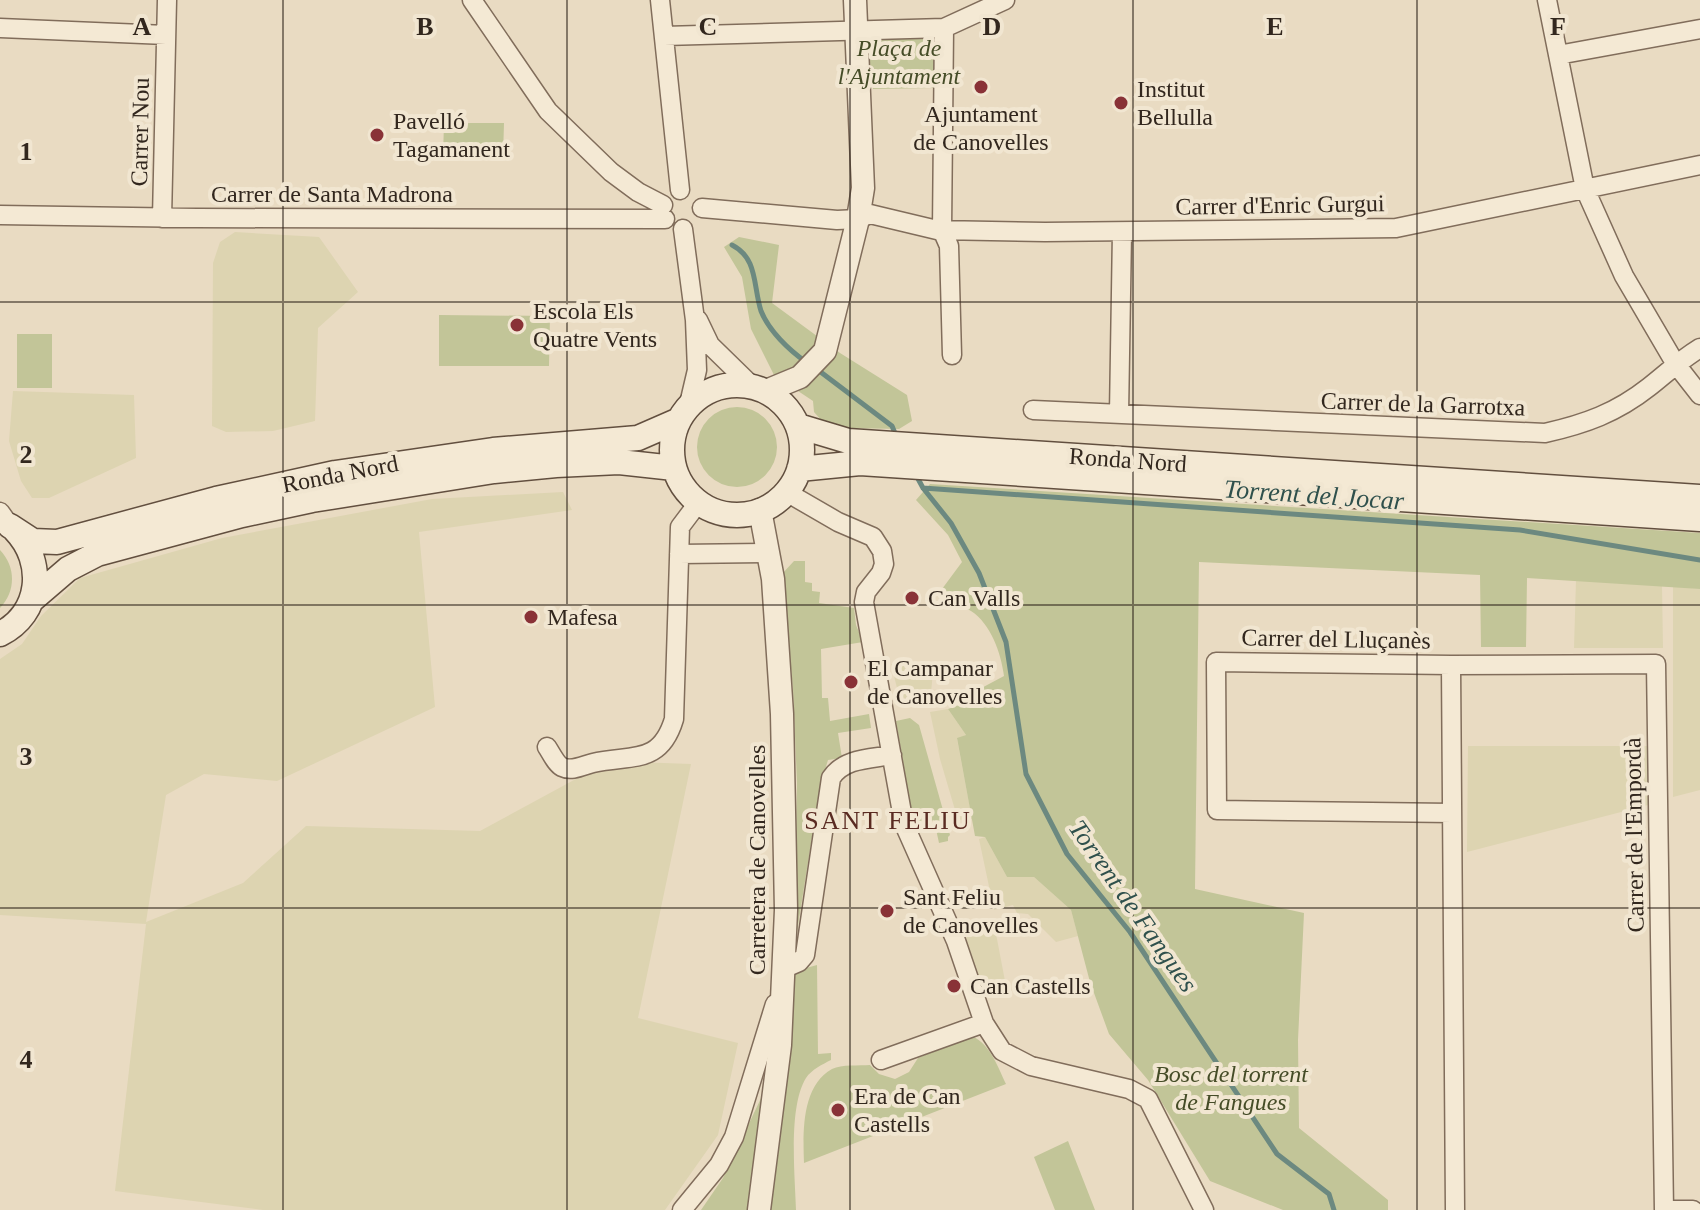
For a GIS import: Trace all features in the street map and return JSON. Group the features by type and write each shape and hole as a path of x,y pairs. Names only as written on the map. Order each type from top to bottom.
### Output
{"main road":[{"path":"727,385 759,389 785,405 798,426 803,446 799,469 788,493 776,503 753,514 730,515 708,509 684,489 674,468 671,447 683,413 705,392 727,385"},
{"name":"Ronda Nord","path":"3,519 33,541 57,542 216,499 335,473 493,450 638,438 683,413"},
{"name":"Ronda Nord","path":"798,426 848,441 906,453 1700,497"},
{"name":"Ronda Nord","path":"799,469 860,463 906,453 933,468 1700,519"},
{"name":"Ronda Nord","path":"0,634 10,630 24,616 33,599 68,569 97,554 242,515 312,500 494,471 619,462 674,468"},
{"path":"3,519 25,541 34,559 37,579 33,599"}],"street":[{"name":"Carrer Nou","path":"162,218 167,0"},
{"path":"472,0 548,111 611,172 664,212 670,225 683,229 695,225 702,208 696,196 680,190 672,193 664,212"},
{"path":"660,0 680,190"},
{"path":"693,310 710,345 759,389 808,370 825,351 863,188 855,0"},
{"path":"664,36 944,28 1005,0"},
{"path":"1547,0 1585,189 1624,276 1675,363 1700,395"},
{"path":"0,28 166,35"},
{"path":"944,28 942,230 949,246 952,355"},
{"path":"1558,55 1700,29"},
{"name":"Carrer d'Enric Gurgui","path":"702,208 837,220 858,219 870,214 942,230 1122,232 1396,228 1700,165"},
{"name":"Carrer de Santa Madrona","path":"0,215 162,218 664,212"},
{"path":"683,229 697,370 683,413"},
{"path":"1119,414 1122,232"},
{"name":"Carrer de la Garrotxa","path":"1033,410 1545,433 1583,425 1621,407 1651,386 1675,363 1700,348"},
{"path":"788,493 838,522 873,537 882,551 884,564 881,573 866,592 864,602 904,824 956,941 984,1023 1002,1051 1031,1066 1129,1089 1148,1099 1204,1210"},
{"path":"547,747 560,766 577,767 637,758 652,752 669,735 674,719 680,527 698,503"},
{"name":"Carretera de Canovelles","path":"759,1210 780,1045 785,968 782,714 773,579 760,510"},
{"path":"679,554 768,553"},
{"name":"Carrer del Lluçanès","path":"1452,813 1217,810 1216,662 1451,665 1455,1210"},
{"name":"Carrer de l'Empordà","path":"1451,665 1656,664 1666,1210"},
{"path":"682,1210 719,1165 734,1137 766,1040 785,968 799,962 805,955 831,778 836,769 848,763 892,755"},
{"path":"881,1060 984,1023"},
{"path":"1666,1210 1693,1210"}],"shaded area":[{"path":"235,232 319,237 358,292 318,328 315,421 273,431 226,432 212,426 213,263 220,242"},
{"path":"13,391 134,395 136,458 49,498 32,498 21,481 9,441"},
{"path":"563,492 572,510 419,532 435,707 277,781 204,774 166,795 146,922 243,883 306,826 480,831 609,761 691,764 638,1018 738,1043 718,1135 665,1210 263,1210 115,1191 146,924 0,915 0,659 22,644 41,616 80,578 222,538 432,499"},
{"path":"1576,580 1662,586 1663,648 1574,648"},
{"path":"1673,586 1700,589 1700,790 1673,797"},
{"path":"922,662 933,671 931,693 935,698 927,703 899,696 891,664 908,666"},
{"path":"948,709 966,735 957,739 972,819 958,820 940,759 930,712"},
{"path":"1468,746 1647,746 1648,805 1467,852"},
{"path":"985,837 1007,877 1034,877 1071,910 1078,936 1056,942 1028,914 1017,913 1013,905 994,910 979,839"},
{"path":"993,918 1005,981 980,986 964,938 986,931 986,919"}],"green space":[{"name":"Plaça de l'Ajuntament","path":"937,32 936,88 873,89 867,36"},
{"path":"444,123 504,123 503,157 443,156"},
{"path":"739,237 779,245 772,303 840,353 907,395 912,421 899,429 846,428 822,421 814,412 813,401 774,375 751,329 742,277 724,247"},
{"path":"439,315 550,316 549,366 439,366"},
{"path":"17,334 52,334 52,388 17,388"},
{"path":"729,407 745,407 766,418 777,439 777,455 766,476 745,487 729,487 715,481 703,469 697,455 697,439 703,425 715,413"},
{"name":"Bosc del torrent de Fangues","path":"930,484 1700,533 1700,589 1527,578 1526,647 1481,647 1480,575 1199,562 1195,889 1304,913 1298,1040 1299,1128 1388,1200 1388,1210 1283,1210 1210,1181 1148,1080 1109,1034 1090,982 1071,910 1034,877 1007,877 985,837 975,836 957,738 966,735 948,709 973,700 974,692 1004,676 998,649 984,623 969,610 952,608 942,589 962,562 948,535 916,500"},
{"path":"0,550 9,564 12,579 9,594 0,608"},
{"path":"794,561 805,561 805,582 812,583 812,591 820,592 819,603 854,608 856,625 863,642 821,649 822,698 828,698 830,721 869,714 871,728 838,733 842,758 828,760 820,786 794,951 797,783 793,689 782,574"},
{"path":"910,718 919,725 950,835 948,841 939,843 934,820 914,826 896,721"},
{"path":"817,965 818,1054 831,1053 831,1060 806,1078 800,1091 794,1142 796,1210 766,1210 792,972"},
{"path":"972,1036 989,1050 1006,1084 804,1163 804,1125 809,1099 814,1087 832,1069 870,1065 879,1074 895,1079 909,1072 918,1058"},
{"path":"763,1094 748,1210 701,1210 723,1178"},
{"path":"1068,1141 1095,1210 1055,1210 1034,1157"}],"waterway":[{"name":"Torrent de Fangues","path":"732,245 750,265 761,311 769,326 786,346 806,362"},
{"name":"Torrent de Fangues","path":"818,370 892,426 897,438"},
{"name":"Torrent de Fangues","path":"916,475 951,523 979,573 1006,642 1026,774 1067,854 1130,932 1277,1154 1329,1194 1334,1210"},
{"name":"Torrent del Jocar","path":"923,488 1520,530 1700,560"}],"place":[{"name":"Ajuntament de Canovelles","path":"981,87"},
{"name":"Institut Bellulla","path":"1121,103"},
{"name":"Pavelló Tagamanent","path":"377,135"},
{"name":"Escola Els Quatre Vents","path":"517,325"},
{"name":"Can Valls","path":"912,598"},
{"name":"Mafesa","path":"531,617"},
{"name":"El Campanar de Canovelles","path":"851,682"},
{"name":"Sant Feliu de Canovelles","path":"887,911"},
{"name":"Can Castells","path":"954,986"},
{"name":"Era de Can Castells","path":"838,1110"}],"district":[{"name":"SANT FELIU","path":"888,820"}]}
